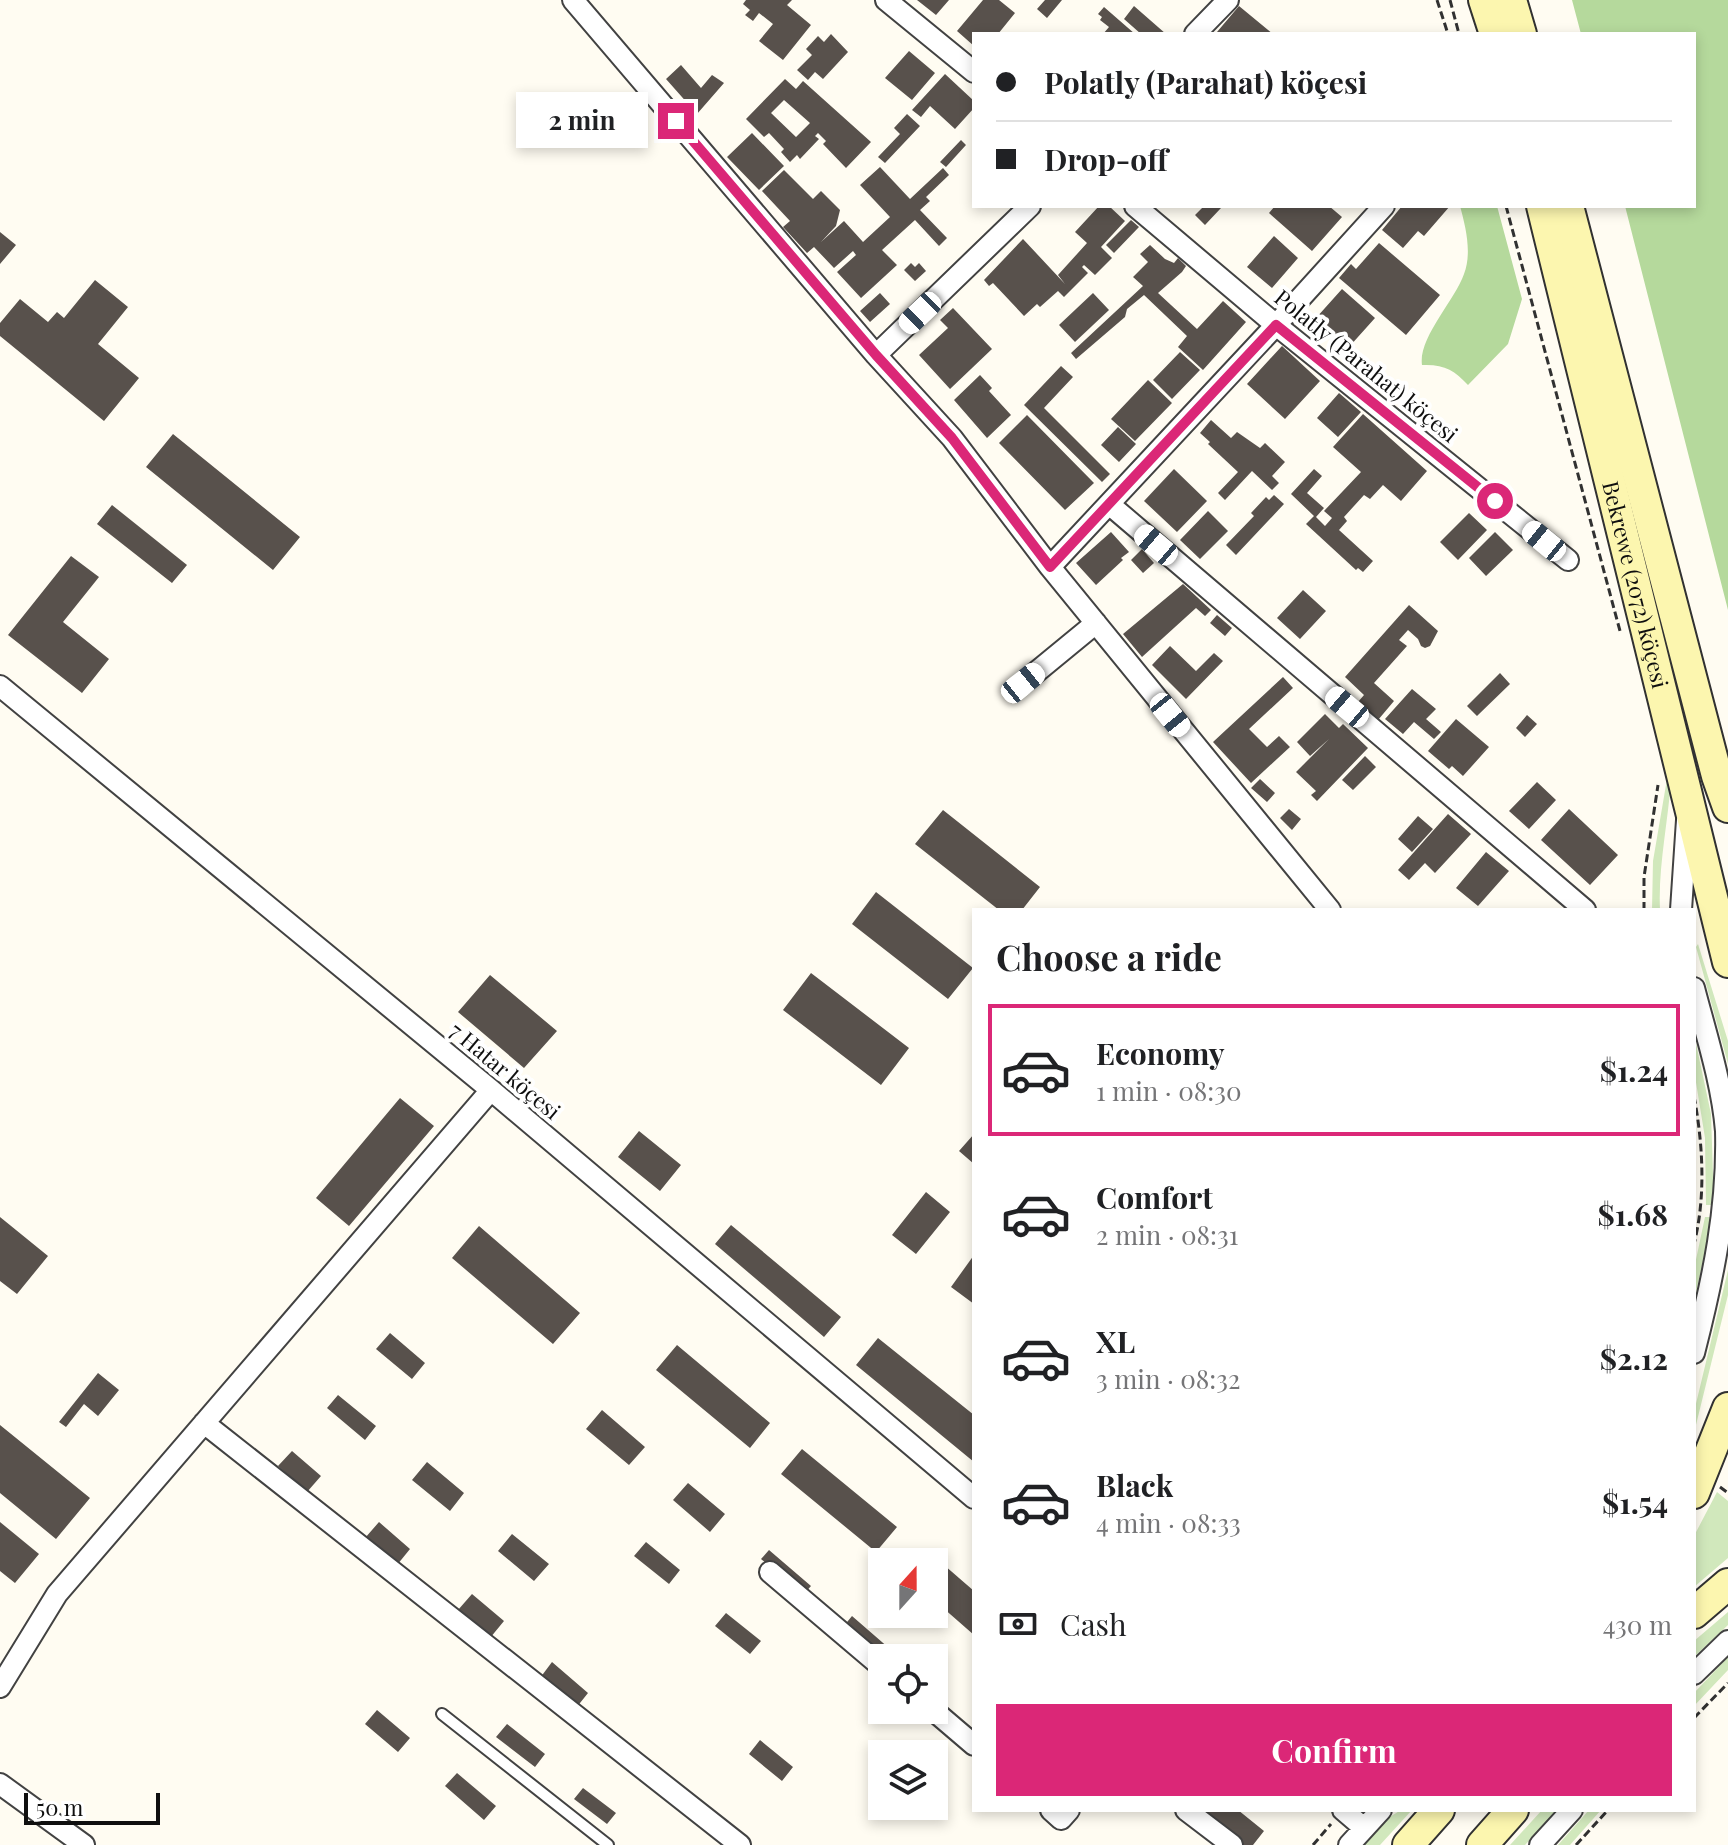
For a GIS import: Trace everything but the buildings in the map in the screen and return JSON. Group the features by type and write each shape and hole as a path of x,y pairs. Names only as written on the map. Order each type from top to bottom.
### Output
{"main road":[{"path":"1484,0 1494,32"},
{"path":"1511,0 1520,32"},
{"name":"Bekrewe (2072) köçesi","path":"1542,208 1728,962"},
{"name":"Bekrewe (2072) köçesi","path":"1569,208 1717,776 1728,807"},
{"path":"1696,1488 1728,1408"},
{"path":"1696,1611 1728,1584"},
{"path":"1408,1845 1437,1812"},
{"path":"1482,1845 1511,1812"}],"street":[{"path":"573,0 876,355 952,438 1050,567 1328,908"},
{"path":"1197,32 1228,0"},
{"path":"888,1 972,70"},
{"path":"876,355 1028,208"},
{"name":"Polatly (Parahat) köçesi","path":"1137,208 1276,325 1568,560"},
{"path":"1050,567 1382,208"},
{"path":"1109,504 1583,908"},
{"path":"1023,683 1096,623"},
{"name":"7 Hatar köçesi","path":"0,686 491,1090 972,1496"},
{"path":"1681,908 1689,800"},
{"path":"1696,996 1721,1099 1727,1158 1722,1239 1696,1345"},
{"path":"0,1687 57,1594 491,1090"},
{"path":"204,1423 740,1845"},
{"path":"770,1572 868,1655"},
{"path":"1696,1672 1728,1641"},
{"path":"948,1723 972,1743"},
{"path":"0,1784 84,1845"},
{"path":"1189,1812 1232,1845"},
{"path":"1345,1812 1364,1828"},
{"path":"1349,1845 1379,1812"},
{"path":"1540,1845 1570,1812"}],"lane":[{"path":"442,1714 608,1845"}],"path":[{"path":"1437,0 1447,32"},
{"path":"1450,0 1458,32"},
{"path":"1507,208 1624,644"},
{"path":"1644,908 1644,877 1660,776"},
{"path":"1696,1110 1701,1169 1696,1236"},
{"path":"1696,1716 1728,1683"},
{"path":"1313,1845 1341,1812"},
{"path":"1576,1845 1606,1812"}],"green space":[{"path":"1572,0 1728,0 1728,610 1626,208 1696,208 1696,32 1580,32"},
{"path":"1460,208 1498,208 1522,299 1508,344 1468,385 1448,369 1422,365 1422,354 1431,331 1464,274 1468,258"},
{"path":"1667,779 1671,780 1660,908 1652,908 1653,861"},
{"path":"1698,944 1728,1041 1728,1064 1696,947"},
{"path":"1696,1043 1711,1114 1714,1205 1706,1205 1705,1138 1696,1082"},
{"path":"1705,1217 1713,1217 1696,1292 1696,1260"},
{"path":"1728,1270 1728,1295 1696,1425 1696,1404"},
{"path":"1717,1492 1728,1501 1728,1558 1696,1585 1696,1532"},
{"path":"1728,1612 1728,1625 1696,1655 1696,1639"},
{"path":"1728,1657 1728,1670 1696,1704 1696,1691"},
{"path":"1398,1812 1410,1812 1380,1845 1364,1845 1388,1818"},
{"path":"1540,1812 1555,1812 1525,1845 1510,1845"},
{"path":"1587,1812 1599,1812 1570,1845 1558,1845"}],"route":[{"path":"676,121 876,355 952,438 1050,567 1276,325 1495,501"}]}
